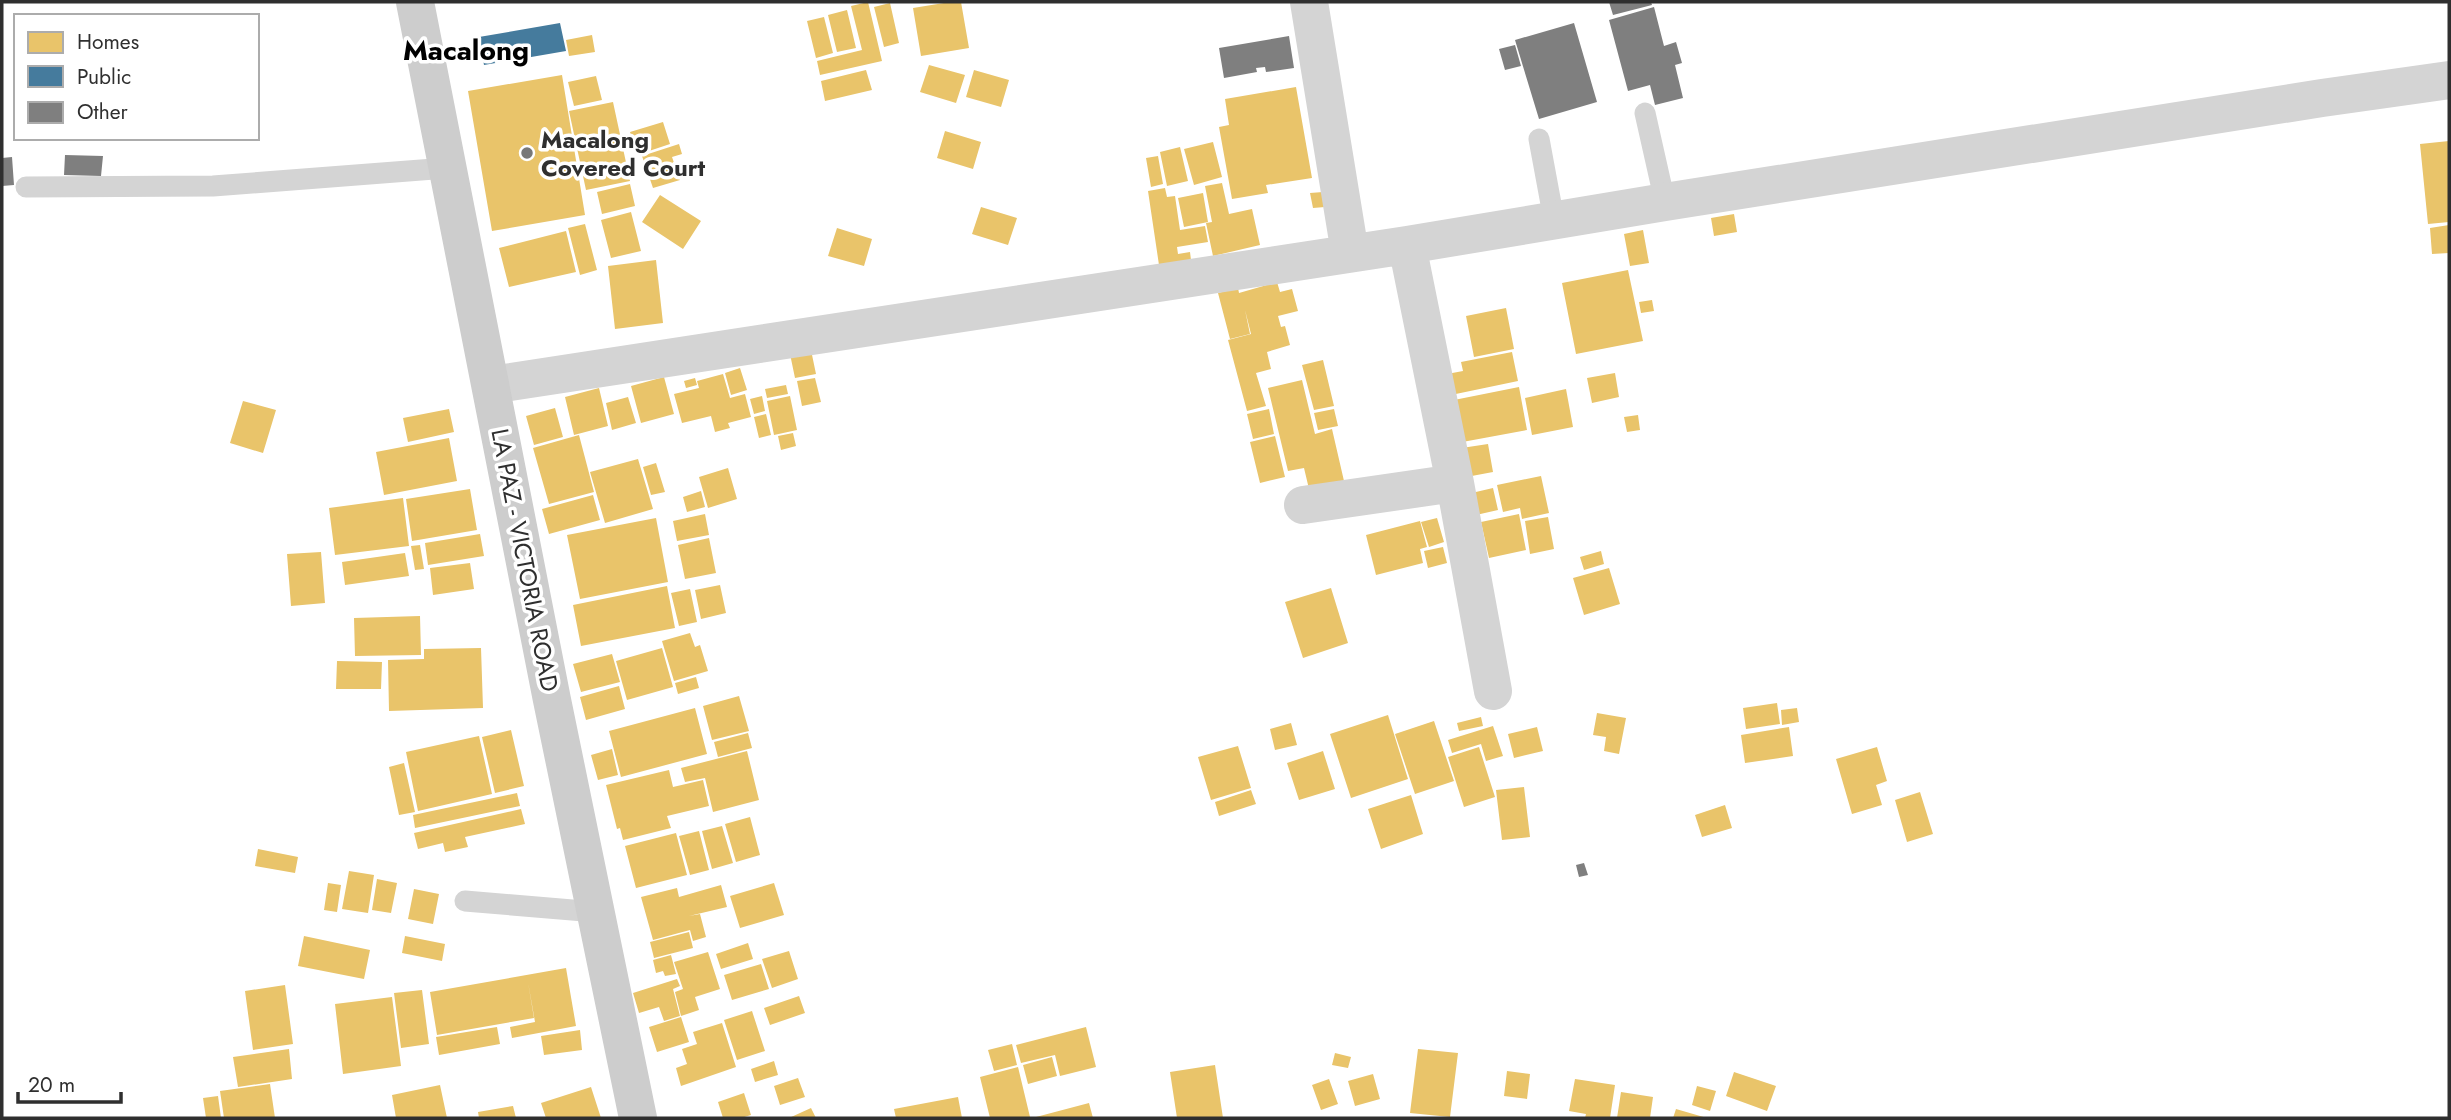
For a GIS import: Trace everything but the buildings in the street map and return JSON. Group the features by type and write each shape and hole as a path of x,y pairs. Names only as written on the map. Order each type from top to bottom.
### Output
{"main road":[{"name":"LA PAZ - VICTORIA ROAD","path":"415,2 552,700 638,1118"}],"street":[{"path":"1309,2 1350,253"},
{"path":"491,386 1407,245 1665,202 2449,80"},
{"path":"1407,245 1493,691"},
{"path":"1303,505 1455,483"}],"lane":[{"path":"1645,113 1665,202"},
{"path":"1539,139 1554,220"},
{"path":"26,187 213,186 447,168"},
{"path":"465,901 596,912"}],"place":[{"name":"Macalong Covered Court","path":"527,153"}],"district":[{"name":"Macalong","path":"466,50"}]}
